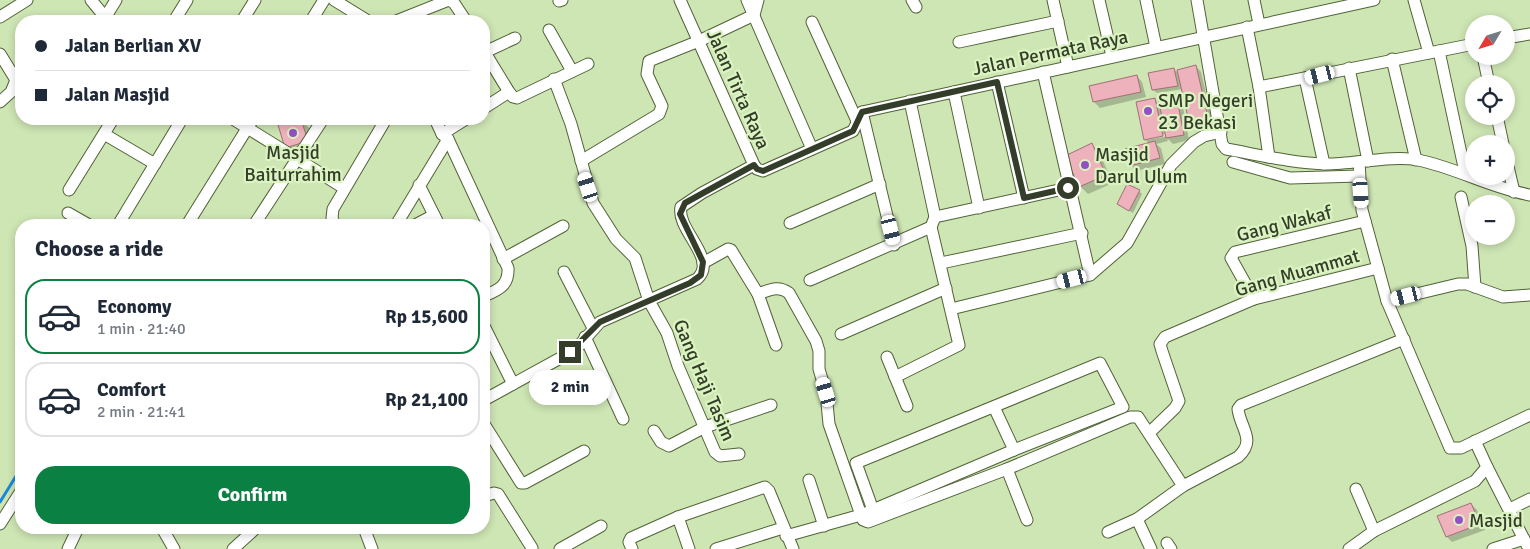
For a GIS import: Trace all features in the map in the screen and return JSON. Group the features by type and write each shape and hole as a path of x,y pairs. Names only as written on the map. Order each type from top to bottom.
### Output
{"street":[{"path":"0,17 27,0"},
{"path":"90,0 101,15"},
{"path":"107,15 116,0"},
{"path":"178,15 187,0"},
{"path":"246,15 255,0"},
{"path":"315,15 324,0"},
{"path":"334,0 358,15"},
{"name":"Jalan Tirta Raya","path":"680,0 754,165"},
{"path":"747,0 812,149"},
{"path":"581,161 659,114 662,106 647,74 649,61 699,41 754,14 758,0"},
{"path":"1053,0 1068,67"},
{"path":"1099,0 1112,56"},
{"path":"1146,0 1156,47"},
{"path":"1197,0 1222,144 1226,149 1282,161 1324,164 1416,160 1464,172 1514,192 1530,195"},
{"path":"1254,0 1259,24"},
{"name":"Jalan Permata Raya","path":"754,165 757,169 763,171 853,131 860,118 910,101 1354,2 1374,0"},
{"path":"1414,0 1434,52 1464,172"},
{"path":"412,15 451,1 462,15"},
{"path":"959,42 1058,21"},
{"path":"812,22 860,118 880,184 894,245"},
{"path":"1247,27 1259,88 1269,157"},
{"path":"549,30 572,71"},
{"path":"1515,37 1530,35"},
{"path":"490,48 515,38"},
{"path":"1259,88 1349,68 1465,46"},
{"path":"0,54 15,78"},
{"path":"1392,60 1416,160"},
{"path":"490,61 509,92 513,97 517,98 588,64"},
{"path":"1349,68 1363,162 1360,176 1365,221 1387,300 1450,448 1461,448 1530,415"},
{"path":"1043,72 1068,188 1082,233 1090,275"},
{"path":"1305,78 1324,164"},
{"name":"Gang Haji Tasim","path":"554,79 565,106 593,202 616,239 635,258 649,301 667,333 678,366 717,454 739,454"},
{"path":"0,102 11,92 15,82"},
{"path":"997,82 1024,198"},
{"path":"490,104 509,92"},
{"path":"954,92 979,208"},
{"path":"896,377 958,345 910,101"},
{"path":"69,190 109,125"},
{"path":"122,219 178,125"},
{"path":"191,219 249,125"},
{"path":"253,125 298,160 344,188"},
{"path":"258,219 319,125"},
{"path":"332,219 333,209 344,188 382,125"},
{"path":"438,125 484,219"},
{"path":"399,219 445,137 459,125"},
{"path":"951,309 1090,275 1127,243 1171,165 1194,142 1204,136 1221,132"},
{"path":"104,134 155,164"},
{"path":"1282,161 1281,168 1306,179"},
{"path":"1232,162 1270,174 1306,179 1360,176"},
{"path":"490,397 575,350 600,322 697,279 703,270 703,262 680,214 681,207 702,192 754,165"},
{"path":"790,223 880,184"},
{"path":"419,185 436,219"},
{"path":"1512,185 1514,192"},
{"path":"810,280 894,245 933,222 979,208 1068,188"},
{"path":"1461,197 1472,246 1474,287"},
{"path":"68,213 78,219"},
{"name":"Gang Wakaf","path":"1254,299 1231,258 1235,252 1365,221"},
{"path":"503,259 563,226"},
{"path":"490,232 508,268 506,282 498,290 490,293"},
{"path":"941,263 1082,233"},
{"path":"490,245 495,243"},
{"path":"703,262 725,249 731,250 758,294 776,345"},
{"name":"Gang Muammat","path":"1149,433 1175,408 1179,401 1160,344 1165,337 1254,299 1378,268"},
{"path":"564,272 593,328"},
{"path":"1387,300 1458,284 1474,287 1503,297 1530,295"},
{"path":"758,294 776,288 783,288 789,293 816,341 819,351 819,369 826,392 829,424 863,520 868,522 1007,469 1130,417 1138,417 1184,486"},
{"path":"841,334 946,288"},
{"path":"585,337 623,419"},
{"path":"490,338 513,384"},
{"path":"1108,532 1137,518 1184,486 1238,457 1246,450 1248,442 1238,415 1238,409 1241,405 1404,340"},
{"path":"887,357 907,406"},
{"path":"716,549 785,532 824,526 861,515 873,510 1014,450 1123,408 1100,363 856,463 873,510"},
{"path":"654,430 661,442 669,446 704,427 771,405"},
{"path":"994,407 1014,450"},
{"path":"490,434 520,483 525,483 584,451"},
{"path":"1475,441 1527,544 1493,549"},
{"path":"1349,549 1374,531 1475,482 1487,467"},
{"path":"1007,469 1028,520"},
{"path":"809,480 824,526"},
{"path":"632,549 629,542 631,538 678,517 764,487 769,491 793,549"},
{"path":"1356,489 1374,531"},
{"path":"490,494 498,494 532,548"},
{"path":"1510,509 1530,499"},
{"path":"0,524 15,500"},
{"path":"678,517 688,549"},
{"path":"1137,518 1151,549"},
{"path":"560,549 601,526"},
{"path":"68,549 75,534"},
{"path":"165,534 174,549"},
{"path":"233,549 249,534"},
{"path":"366,534 372,549"}],"building":[{"path":"1196,65 1209,122 1190,126 1177,70"},
{"path":"1174,68 1178,86 1152,90 1148,73"},
{"path":"1137,75 1141,92 1093,102 1089,86"},
{"path":"1176,94 1184,135 1166,138 1158,97"},
{"path":"1155,98 1163,136 1144,140 1136,102"},
{"name":"Masjid Baiturrahim","path":"278,125 303,125 308,141 285,148"},
{"path":"1155,141 1160,158 1129,166 1125,149"},
{"name":"Masjid Darul Ulum","path":"1092,143 1106,175 1079,187 1065,156"},
{"path":"1127,184 1140,190 1129,211 1117,204"},
{"name":"Masjid","path":"1471,503 1480,524 1446,537 1437,516"}],"waterway":[{"path":"0,502 15,478"}],"place":[{"name":"SMP Negeri 23 Bekasi","path":"1148,111"},
{"name":"Masjid Baiturrahim","path":"293,133"},
{"name":"Masjid Darul Ulum","path":"1085,165"},
{"name":"Masjid","path":"1459,520"}],"route":[{"path":"570,352 575,350 589,332 600,322 690,283 701,275 703,262 680,214 681,207 685,203 734,174 754,165 757,169 763,171 853,131 862,112 997,82 1024,198 1068,188"}]}
